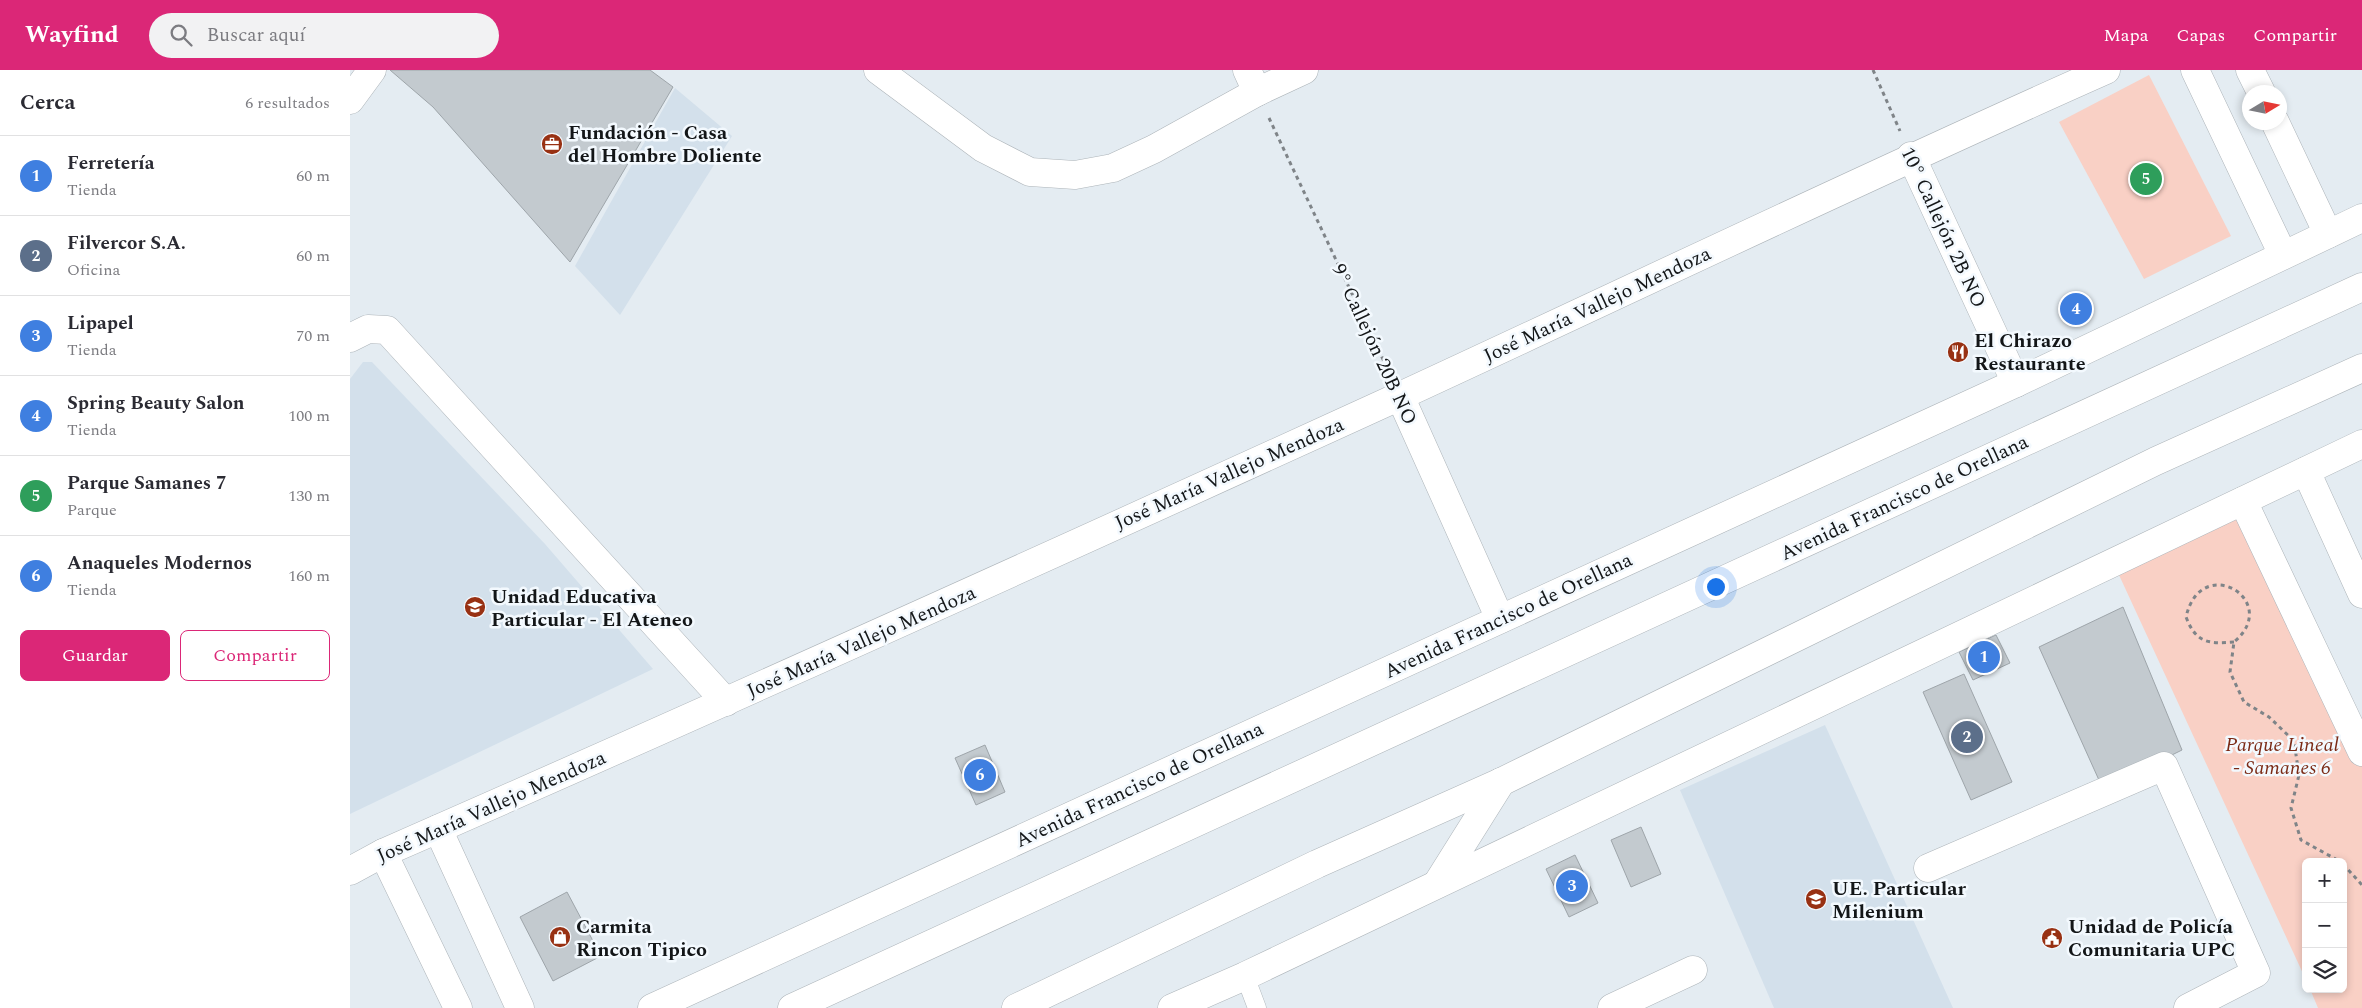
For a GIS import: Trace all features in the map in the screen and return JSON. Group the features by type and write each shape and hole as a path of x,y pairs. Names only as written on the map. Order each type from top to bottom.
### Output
{"main road":[{"path":"350,100 372,70"},
{"path":"878,70 983,148 1030,172 1075,175 1121,164 1154,149 1252,81 1304,70"},
{"name":"José María Vallejo Mendoza","path":"350,871 438,829 726,702 1400,396 1912,156 2106,70"},
{"path":"2195,70 2283,255"},
{"path":"2250,70 2258,85"},
{"path":"2279,130 2328,234"},
{"name":"10° Callejón 2B NO","path":"1912,156 2016,383"},
{"name":"Avenida Francisco de Orellana","path":"652,1008 2016,383 2362,218"},
{"name":"Avenida Francisco de Orellana","path":"792,1008 2362,287"},
{"path":"350,338 368,329 387,330 726,702"},
{"path":"1016,1008 1317,864 1501,782 2156,461 2362,368"},
{"name":"9° Callejón 20B NO","path":"1400,396 1500,619"},
{"path":"1172,1008 1245,976 2362,444"},
{"path":"2306,471 2362,594"},
{"path":"2243,501 2362,752"},
{"path":"1928,868 2164,766 2256,973 2188,1008"},
{"path":"1437,884 1501,782"},
{"path":"438,829 520,1008"},
{"path":"383,854 458,1008"},
{"path":"1612,1008 1692,970"}],"lane":[{"path":"1245,976 1257,1008"}],"path":[{"name":"10° Callejón 2B NO","path":"1872,70 1912,156"},
{"name":"9° Callejón 20B NO","path":"1252,81 1400,396"},
{"path":"2234,642 2210,643 2193,634 2186,617 2194,597 2202,588 2217,584 2238,590 2246,598 2249,612 2248,624 2244,633 2234,642 2230,672 2244,702 2269,717 2294,741 2299,774 2291,808 2301,840 2333,858"},
{"path":"2347,868 2362,885"}],"shaded area":[{"path":"675,88 732,136 620,315 575,266"},
{"name":"Unidad Educativa Particular - El Ateneo","path":"363,362 372,362 545,544 653,669 350,814 350,379"},
{"name":"UE. Particular Milenium","path":"1825,725 1953,1008 1774,1008 1680,790"}],"green space":[{"path":"2149,75 2231,236 2144,279 2059,122"},
{"name":"Parque Lineal - Samanes 6","path":"2243,501 2362,754 2362,1008 2318,1008 2312,993 2347,993 2347,858 2302,858 2302,971 2113,562"}],"building":[{"name":"Fundación - Casa del Hombre Doliente","path":"390,70 650,70 673,87 570,262 433,107"},
{"path":"2123,607 2182,750 2103,789 2039,647"},
{"path":"1996,635 2010,663 1973,680 1959,652"},
{"path":"1964,674 2012,782 1971,800 1923,692"},
{"path":"985,745 1005,792 976,805 955,758"},
{"path":"1641,827 1661,874 1631,887 1611,840"},
{"path":"1575,855 1598,903 1569,917 1546,869"},
{"name":"Carmita Rincon Tipico","path":"567,892 601,956 553,981 520,917"}],"place":[{"name":"Fundación - Casa del Hombre Doliente","path":"552,144"},
{"name":"Parque Samanes 7","path":"2146,179"},
{"name":"Spring Beauty Salon","path":"2076,309"},
{"name":"El Chirazo Restaurante","path":"1958,352"},
{"name":"Unidad Educativa Particular - El Ateneo","path":"475,607"},
{"name":"Ferretería","path":"1984,657"},
{"name":"Filvercor S.A.","path":"1967,737"},
{"name":"Anaqueles Modernos","path":"980,775"},
{"name":"Lipapel","path":"1572,886"},
{"name":"UE. Particular Milenium","path":"1816,899"},
{"name":"Carmita Rincon Tipico","path":"560,937"},
{"name":"Unidad de Policía Comunitaria UPC","path":"2052,938"}]}
